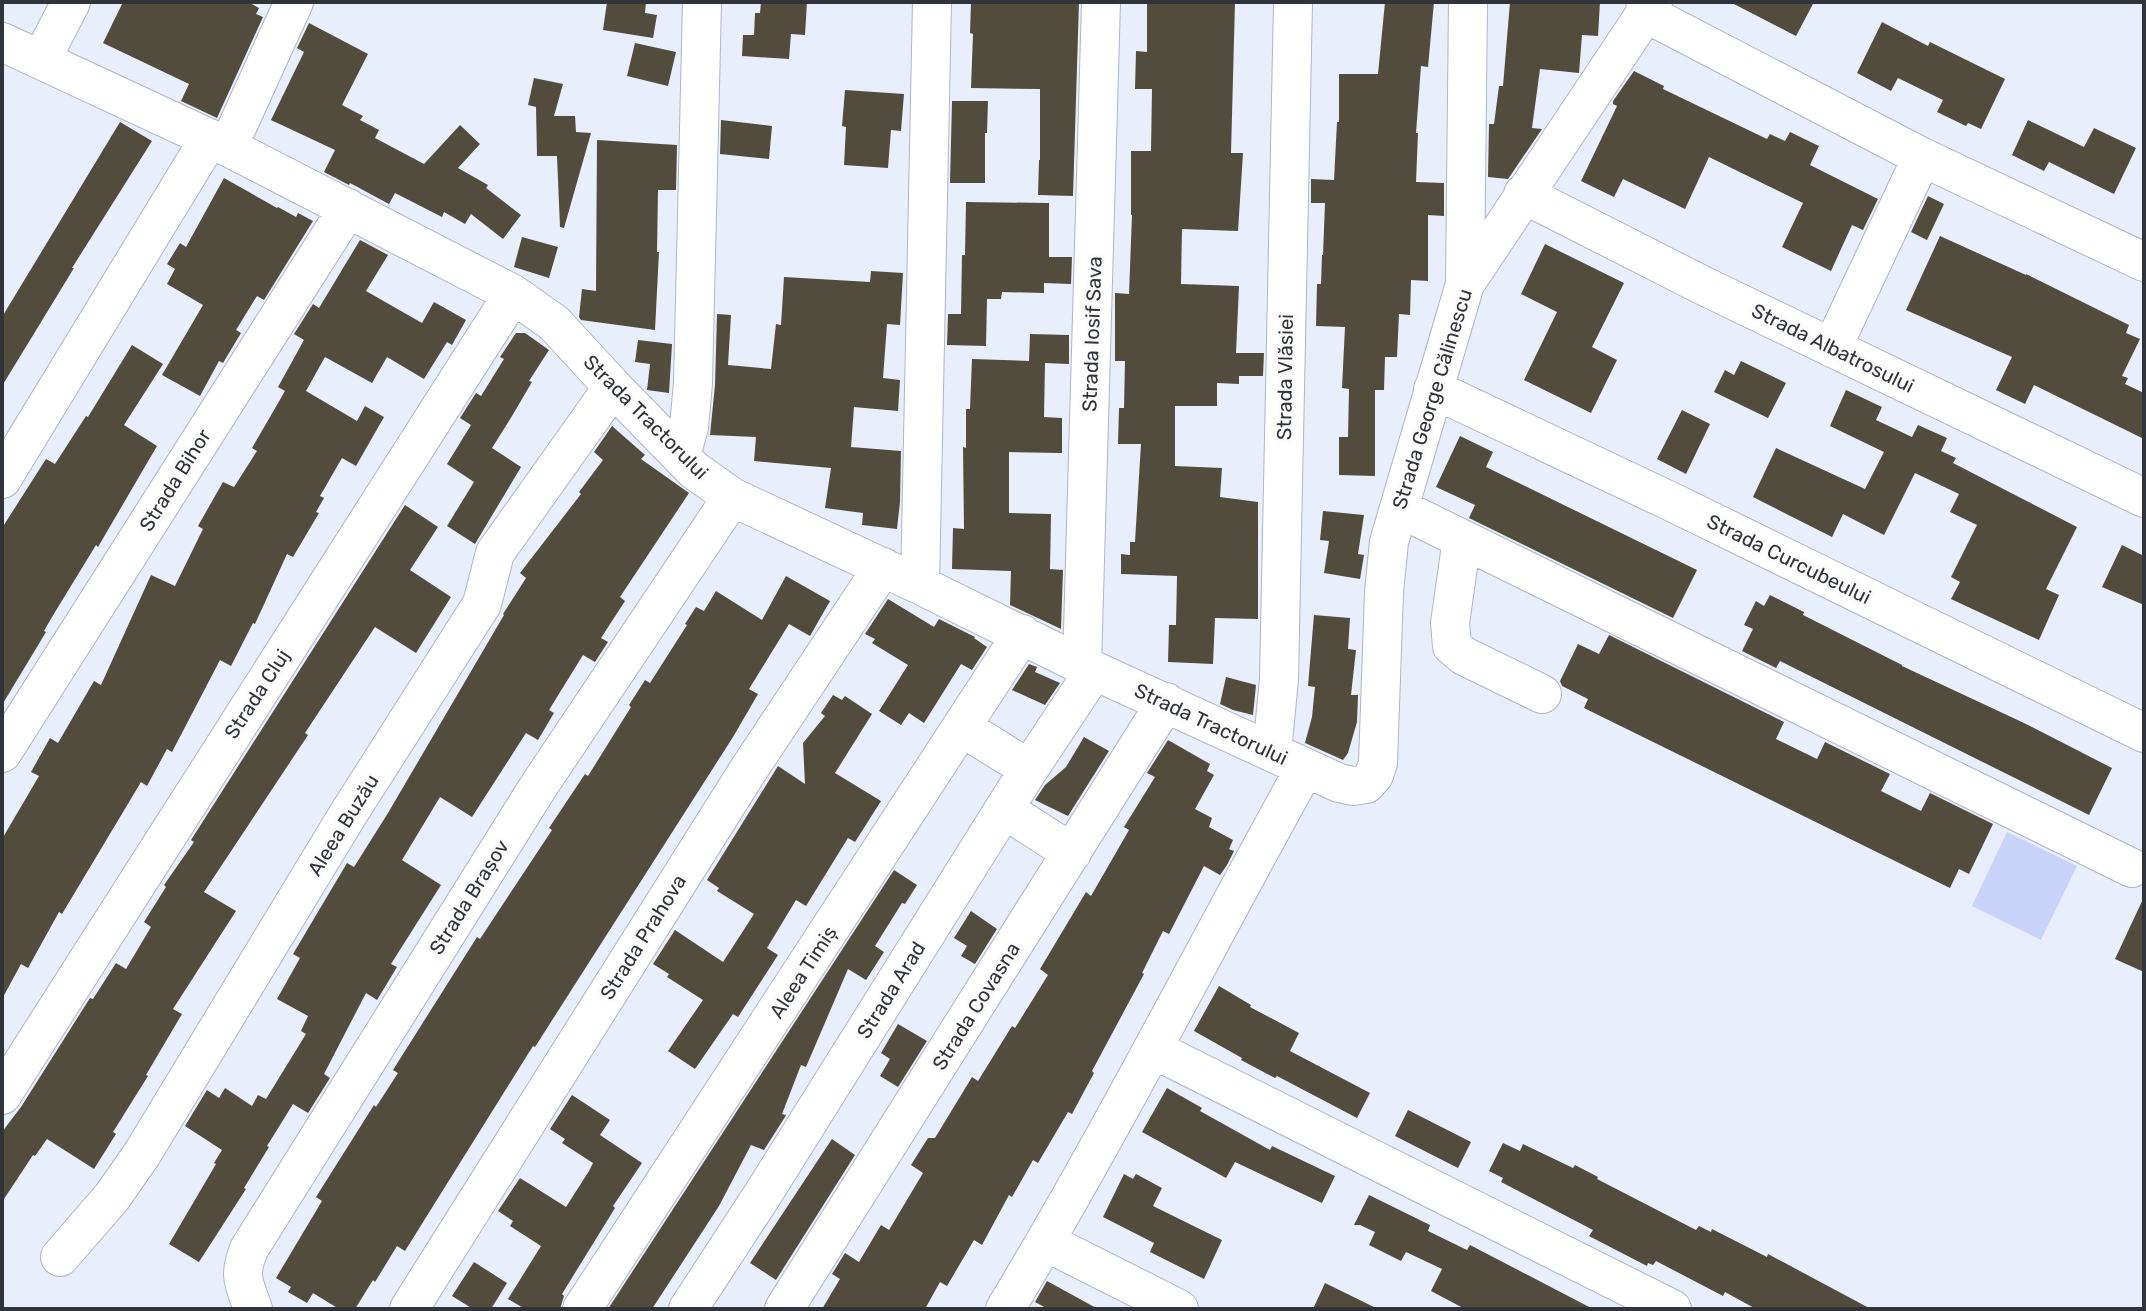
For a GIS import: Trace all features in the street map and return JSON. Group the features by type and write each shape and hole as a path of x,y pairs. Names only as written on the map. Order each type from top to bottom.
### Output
{"street":[{"path":"16,57 71,2"},
{"path":"2,479 218,143 294,2"},
{"path":"681,456 689,427 693,383 702,2"},
{"path":"920,585 932,2"},
{"name":"Strada Iosif Sava","path":"1088,668 1101,2"},
{"name":"Strada Vlăsiei","path":"1289,760 1279,679 1293,2"},
{"path":"1465,284 1468,2"},
{"path":"1648,6 1922,157 2144,262"},
{"name":"Strada George Călinescu","path":"1289,760 1339,783 1353,786 1366,784 1374,775 1380,741 1389,542 1465,284 1648,6"},
{"name":"Strada Tractorului","path":"16,57 218,143 513,294 554,323 681,456 732,497 1088,668 1289,760"},
{"path":"1832,348 1922,157"},
{"name":"Strada Albatrosului","path":"1523,194 1832,348 2144,498"},
{"name":"Strada Bihor","path":"2,753 348,208"},
{"name":"Strada Cluj","path":"2,1095 513,294"},
{"name":"Aleea Buzău","path":"60,1257 112,1197 142,1154 347,816 482,604 495,553 613,387"},
{"name":"Strada Curcubeului","path":"1433,389 2144,733"},
{"name":"Strada Brașov","path":"253,1309 242,1279 243,1264 249,1249 538,787 732,497"},
{"path":"1399,508 2132,868"},
{"path":"1462,539 1450,623 1452,646 1464,656 1542,694"},
{"name":"Strada Prahova","path":"409,1309 749,769 883,567"},
{"name":"Aleea Timiș","path":"582,1309 1022,634"},
{"name":"Strada Arad","path":"688,1309 1029,769 1088,668"},
{"name":"Strada Covasna","path":"784,1309 1166,702"},
{"path":"963,728 1029,769"},
{"path":"1005,1309 1046,1242 1153,1049 1289,760"},
{"path":"1004,809 1072,853"},
{"path":"1153,1049 1672,1309"},
{"path":"1046,1242 1179,1309"}],"shaded area":[{"path":"2007,832 2077,866 2041,940 1972,906"}],"building":[{"path":"123,2 248,2 259,8 256,14 263,17 217,118 181,101 189,84 103,43"},
{"path":"607,2 646,2 645,13 657,15 653,38 603,30"},
{"path":"761,2 807,2 805,35 791,34 789,59 742,56 743,35 754,35 755,13 760,13"},
{"path":"971,2 1079,2 1073,196 1038,195 1040,89 971,88"},
{"path":"1147,2 1235,2 1231,153 1243,153 1238,231 1182,229 1181,284 1239,286 1236,353 1264,353 1263,376 1239,376 1239,384 1217,383 1217,406 1175,406 1175,466 1222,468 1220,497 1258,502 1258,619 1215,618 1213,664 1168,662 1169,625 1176,625 1177,576 1121,574 1121,554 1130,555 1130,542 1135,542 1141,444 1118,444 1119,408 1124,408 1125,361 1115,361 1115,293 1129,294 1131,151 1151,151 1152,89 1135,89 1136,51 1147,52"},
{"path":"1385,2 1434,2 1428,67 1421,66 1416,182 1444,183 1444,216 1428,215 1428,281 1411,280 1410,315 1399,314 1397,357 1385,357 1384,390 1375,390 1375,476 1339,475 1339,437 1348,437 1349,389 1342,388 1345,327 1316,326 1325,203 1311,203 1311,179 1334,180 1339,74 1378,74"},
{"path":"1510,2 1600,2 1598,36 1582,35 1579,73 1540,69 1532,128 1542,129 1508,179 1488,177 1489,124 1494,124 1499,86 1503,86"},
{"path":"1730,2 1814,2 1796,36"},
{"path":"1882,22 1928,46 1930,42 2005,79 1981,129 1968,123 1966,126 1937,112 1943,100 1898,78 1891,91 1857,73"},
{"path":"309,23 368,54 342,105 363,116 360,120 379,130 375,138 424,164 460,125 480,144 458,168 488,185 486,188 521,215 503,239 471,214 465,224 444,212 442,217 395,193 389,204 349,185 324,172 335,150 271,120 304,52 297,48"},
{"path":"635,43 676,52 668,86 627,76"},
{"path":"1634,71 1664,86 1663,89 1767,139 1770,134 1785,141 1790,132 1819,146 1810,165 1878,199 1863,230 1852,225 1831,271 1782,247 1803,203 1709,157 1685,209 1623,179 1614,197 1581,181 1617,106 1613,101"},
{"path":"534,78 563,84 554,116 575,116 576,132 591,133 564,228 560,227 557,156 537,156 536,107 528,105"},
{"path":"845,90 904,94 901,131 891,130 888,168 844,165 846,127 842,126"},
{"path":"952,101 988,101 985,183 950,183"},
{"path":"721,120 772,126 769,159 720,154"},
{"path":"2028,120 2084,147 2094,128 2136,148 2114,194 2049,162 2044,171 2012,155"},
{"path":"120,122 152,141 2,386 2,317"},
{"path":"597,140 677,145 676,190 658,190 655,330 581,320 579,317 582,289 596,291"},
{"path":"224,178 277,208 296,217 298,213 313,221 264,300 257,296 236,330 241,333 223,363 219,361 200,396 162,375 203,305 167,284 175,269 167,264 180,243 186,247"},
{"path":"1928,196 1944,204 1927,240 1911,232"},
{"path":"966,202 1049,203 1049,257 1072,257 1071,284 1044,283 1044,293 1002,292 1001,299 987,299 986,346 947,345 948,314 961,314"},
{"path":"1940,236 2129,325 2126,333 2140,339 2122,376 2128,378 2125,384 2144,393 2144,439 2034,385 2025,404 1996,390 2012,357 1906,310"},
{"path":"522,237 558,247 549,278 514,267"},
{"path":"360,240 388,255 366,291 422,323 434,302 466,320 452,345 447,342 424,379 387,357 372,383 325,357 306,391 357,421 365,406 384,417 356,466 342,458 320,496 324,498 316,512 319,513 293,557 287,554 255,624 231,666 220,660 172,752 167,749 147,786 141,782 62,914 59,912 28,968 21,964 2,999 2,839 39,776 31,772 50,738 58,743 94,681 101,685 151,575 175,586 203,529 198,526 223,482 234,487 257,451 252,448 285,391 278,387 304,340 294,334 313,304 319,308"},
{"path":"1545,244 1624,283 1592,347 1617,360 1591,413 1524,380 1557,312 1521,294"},
{"path":"871,271 903,273 900,325 887,324 883,378 900,380 898,411 854,407 851,447 901,451 897,529 862,525 863,513 825,508 831,468 754,461 756,437 710,435 717,314 731,315 728,365 771,369 776,324 781,325 784,277 870,282"},
{"path":"516,333 525,333 549,350 492,448 521,467 475,544 447,526 474,482 447,464 471,425 460,418 476,393 481,396"},
{"path":"1030,334 1069,335 1069,364 1045,363 1044,417 1062,418 1062,453 1009,452 1009,513 1051,514 1050,569 1063,570 1061,629 1010,605 1011,571 952,569 953,528 964,529 963,447 966,448 966,409 970,409 972,359 1029,361"},
{"path":"638,340 672,344 669,393 647,390 650,364 635,362"},
{"path":"132,345 163,364 124,425 157,446 2,705 2,528 46,459 55,464"},
{"path":"1741,361 1786,383 1768,418 1714,392 1725,370 1734,375"},
{"path":"1846,390 1882,407 1876,420 1912,437 1918,425 1947,438 1941,451 1956,458 1953,463 2077,527 2046,589 2059,595 2039,640 1951,599 1960,582 1951,577 1977,525 1950,512 1959,494 1915,473 1884,535 1843,514 1832,537 1753,497 1776,448 1865,489 1884,452 1830,426"},
{"path":"1682,410 1710,424 1686,474 1657,459"},
{"path":"612,426 645,455 641,459 689,493 620,597 625,601 601,638 608,642 595,662 583,655 549,710 554,713 538,740 526,733 472,817 440,797 402,860 441,885 391,964 397,967 377,1000 366,993 324,1074 330,1078 308,1113 293,1104 267,1146 246,1189 199,1262 169,1244 222,1150 185,1126 207,1090 219,1098 225,1088 252,1106 258,1095 266,1099 306,1034 301,1031 308,1016 277,999 300,958 293,954 347,863 354,867 388,813 526,578 520,573 603,460 594,452"},
{"path":"1460,436 1493,452 1486,467 1697,570 1673,618 1469,518 1475,505 1436,487"},
{"path":"405,505 438,527 410,570 451,597 416,653 375,627 204,892 236,911 173,1009 182,1014 94,1169 47,1139 2,1202 2,1132 116,963 126,969 151,927 144,922 166,887 164,885 194,842 191,840"},
{"path":"1323,511 1364,515 1358,554 1364,555 1360,579 1324,573 1329,541 1320,540"},
{"path":"2122,545 2144,556 2144,605 2102,587"},
{"path":"786,576 830,601 810,636 789,624 749,689 758,694 733,737 405,1251 397,1246 355,1309 339,1309 313,1293 307,1303 288,1292 291,1287 276,1278 322,1201 316,1197 398,1073 393,1070 477,937 480,939 585,774 588,776 645,680 650,683 696,607 704,611 716,591 762,620"},
{"path":"1770,595 1902,666 2112,768 2089,815 1780,661 1776,668 1742,651 1753,629 1744,625 1756,601 1764,606"},
{"path":"888,599 934,627 939,619 975,637 987,647 972,670 961,664 924,723 909,713 901,725 879,711 908,665 872,643 875,639 865,634"},
{"path":"1314,615 1350,618 1348,649 1356,650 1351,695 1358,695 1357,722 1343,760 1305,743 1315,687 1308,686"},
{"path":"1609,635 1784,722 1776,739 1817,759 1825,742 1890,774 1881,791 1921,811 1930,793 1993,824 1969,874 1959,869 1950,888 1584,708 1588,699 1562,686 1560,681 1578,644 1599,654"},
{"path":"1029,664 1037,667 1035,672 1060,683 1045,705 1012,690"},
{"path":"1226,677 1256,685 1253,715 1220,704"},
{"path":"833,695 842,700 845,696 872,714 835,773 881,801 855,842 848,838 806,906 796,900 767,948 778,955 738,1017 733,1014 695,1069 668,1051 703,1000 653,964 675,930 723,962 754,914 717,891 719,888 707,880 778,766 805,784 803,743 825,716 821,713"},
{"path":"1084,737 1109,751 1068,816 1035,800 1045,785 1066,767"},
{"path":"1168,740 1210,764 1207,771 1214,775 1195,809 1212,818 1209,827 1233,840 1229,849 1234,851 1227,865 1220,875 1204,866 1169,934 1163,931 1072,1114 1068,1112 1038,1163 1033,1160 1012,1197 1009,1195 982,1245 974,1240 947,1286 940,1282 925,1309 822,1309 840,1279 832,1274 845,1253 859,1262 881,1225 889,1230 923,1173 911,1165 928,1138 935,1138 972,1077 978,1081 1048,975 1040,969 1086,892 1091,896 1129,830 1124,827 1155,777 1147,773"},
{"path":"894,870 917,885 875,946 884,952 866,980 848,969 806,1067 801,1065 782,1114 786,1115 764,1150 751,1145 719,1206 652,1309 608,1309"},
{"path":"2144,897 2144,972 2115,959"},
{"path":"971,911 997,929 975,964 961,956 967,946 954,938"},
{"path":"1219,986 1250,1007 1299,1033 1290,1051 1370,1093 1357,1118 1241,1060 1194,1031"},
{"path":"898,1024 927,1041 898,1087 880,1076 890,1059 881,1053"},
{"path":"1167,1088 1202,1108 1200,1111 1270,1150 1272,1146 1335,1176 1322,1203 1235,1162 1226,1178 1142,1132"},
{"path":"572,1095 610,1120 600,1135 642,1163 562,1294 560,1309 525,1309 508,1299 541,1246 510,1226 513,1221 498,1211 520,1178 566,1207 589,1171 593,1163 562,1143 565,1139 550,1129"},
{"path":"1408,1110 1471,1142 1458,1168 1395,1136"},
{"path":"832,1139 855,1155 776,1280 750,1263"},
{"path":"1503,1143 1520,1151 1523,1144 1573,1168 1575,1165 1696,1230 1699,1226 1711,1232 1712,1229 1767,1257 1768,1254 1871,1309 1756,1309 1725,1292 1723,1296 1656,1261 1647,1266 1589,1236 1593,1230 1501,1182 1503,1178 1489,1171"},
{"path":"1124,1174 1133,1179 1136,1174 1162,1188 1153,1206 1222,1240 1204,1279 1150,1252 1154,1243 1103,1217"},
{"path":"1369,1195 1430,1225 1428,1231 1467,1250 1470,1245 1593,1309 1465,1309 1431,1291 1442,1269 1406,1252 1401,1261 1369,1245 1375,1232 1354,1225"},
{"path":"474,1262 507,1283 491,1309 473,1309 452,1296"},
{"path":"1047,1281 1098,1309 1048,1309 1035,1302"},
{"path":"1325,1283 1378,1309 1313,1309"}]}
